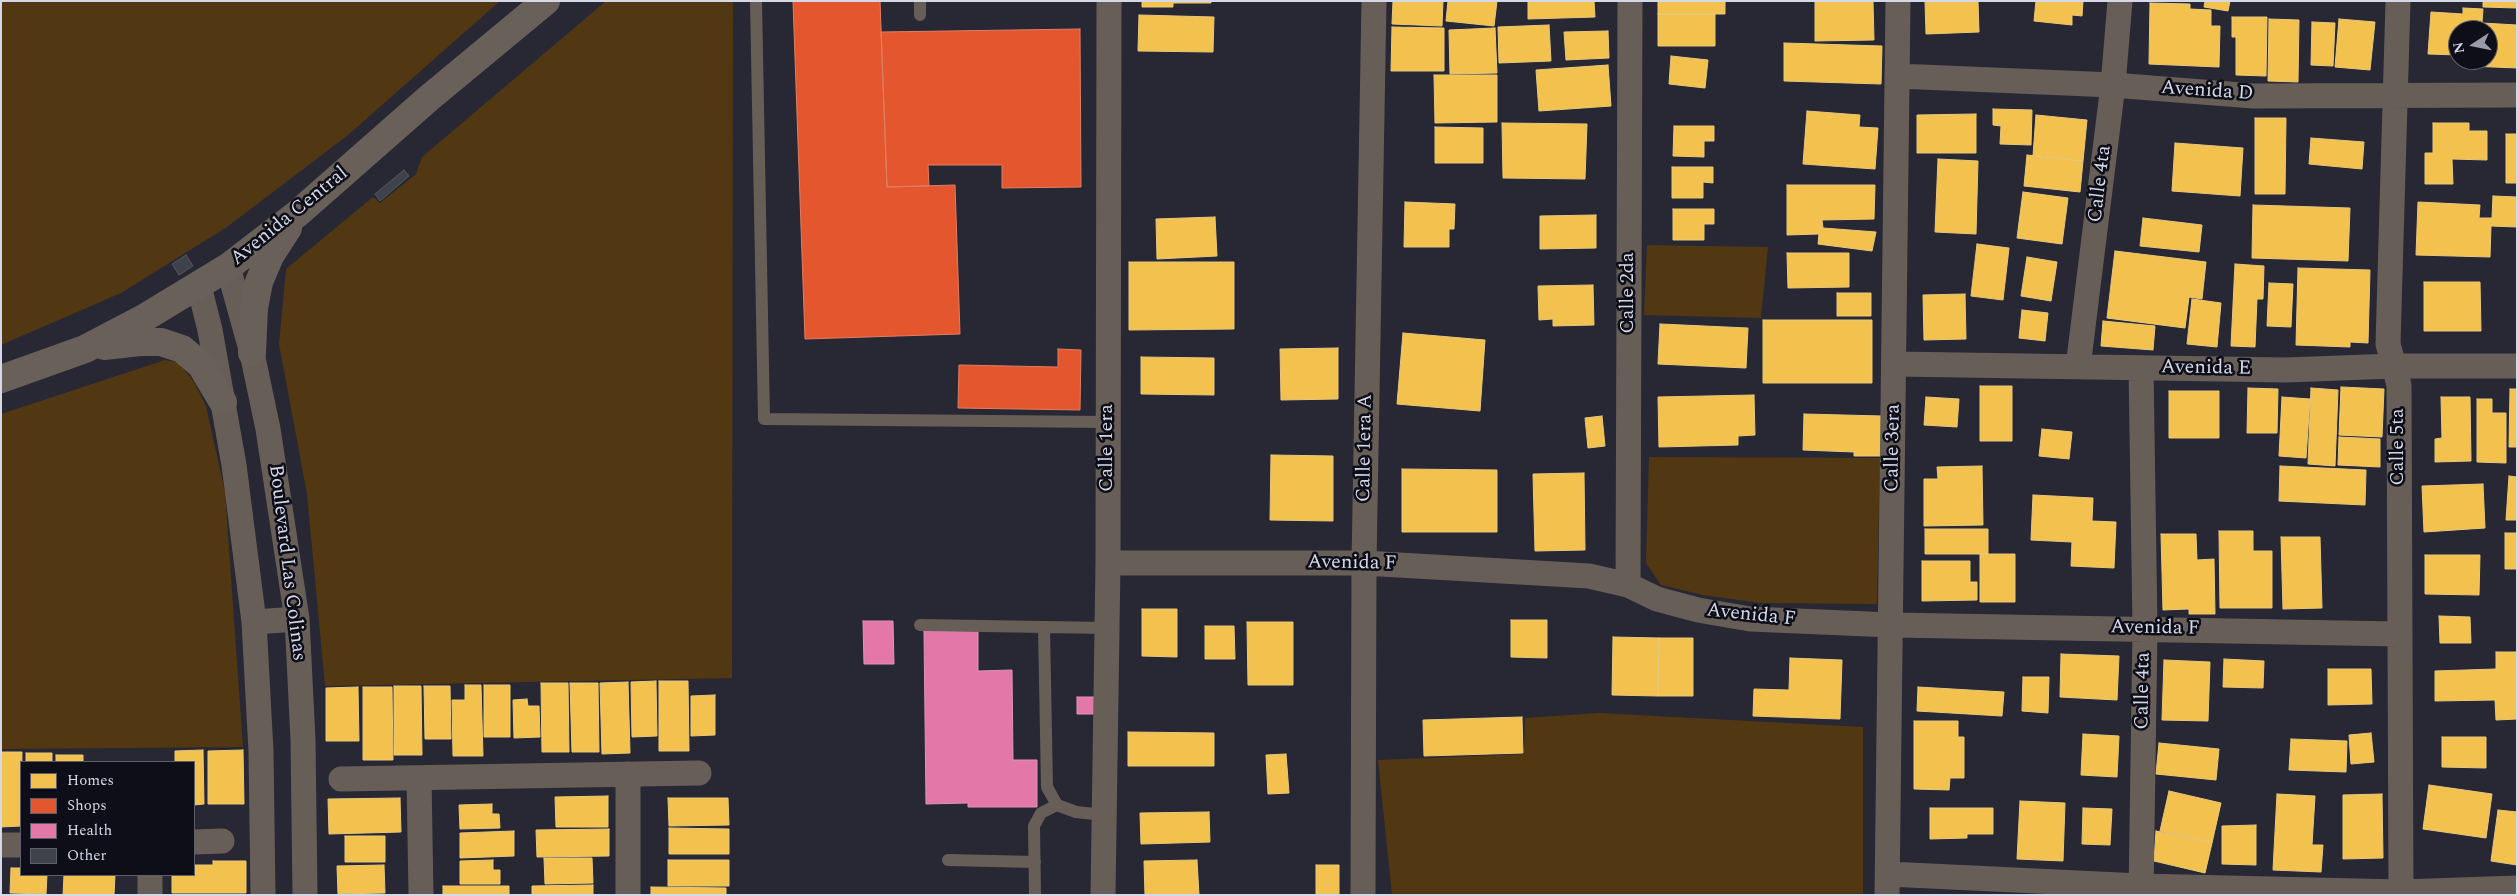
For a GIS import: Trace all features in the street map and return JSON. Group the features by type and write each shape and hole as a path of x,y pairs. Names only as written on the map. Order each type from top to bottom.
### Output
{"street":[{"name":"Avenida Central","path":"1,380 85,348 144,318 228,267 298,214 430,98 546,1"},
{"name":"Calle 1era","path":"1103,895 1109,422 1109,1"},
{"name":"Calle 1era A","path":"1363,895 1364,563 1374,1"},
{"name":"Calle 2da","path":"1628,585 1630,1"},
{"name":"Calle 3era","path":"1888,884 1898,1"},
{"name":"Calle 4ta","path":"2078,367 2114,85 2120,1"},
{"name":"Calle 5ta","path":"2398,1 2388,344 2399,385 2401,893"},
{"name":"Avenida D","path":"1897,76 2114,85 2253,96 2517,95"},
{"path":"252,353 254,308 259,282 270,256 298,214"},
{"name":"Boulevard Las Colinas","path":"228,267 252,353 268,429 297,618 303,740 305,895"},
{"name":"Boulevard Las Colinas","path":"199,286 210,330 223,402 254,622 261,751 263,895"},
{"path":"85,348 140,342 161,342 182,349 201,365 223,402"},
{"name":"Avenida E","path":"1895,364 2286,370 2394,366 2517,366"},
{"name":"Calle 4ta","path":"2141,368 2145,628 2141,890"},
{"name":"Avenida F","path":"1108,564 1364,563 1589,576 1628,585 1674,603 1750,619 1892,625 2399,634"},
{"path":"254,622 297,618"},
{"path":"341,779 699,773"},
{"path":"628,774 628,895"},
{"path":"419,778 421,895"},
{"path":"195,842 222,841"},
{"path":"1,845 20,845"},
{"path":"150,876 150,895"},
{"path":"1888,884 2141,890 2401,893 2517,888"}],"lane":[{"path":"756,1 764,419 1109,422"},
{"path":"920,1 920,15"},
{"path":"920,625 1107,628"},
{"path":"1044,627 1047,787 1057,805 1076,812 1104,815"},
{"path":"1035,895 1034,826 1041,813 1057,805"},
{"path":"948,860 1035,862"}],"shaded area":[{"path":"1,1 500,1 348,135 227,227 121,293 1,345"},
{"path":"606,1 733,1 732,678 325,686 307,494 279,344 286,269 373,197 380,203 416,174 422,157"},
{"path":"1647,245 1768,247 1761,318 1644,315"},
{"path":"165,360 179,363 194,382 206,406 225,492 243,747 1,749 1,414"},
{"path":"1649,457 1880,458 1877,604 1760,603 1703,595 1661,585 1646,563"},
{"path":"1599,713 1863,727 1863,895 1392,895 1378,760 1524,754 1525,718"}],"building: Homes":[{"path":"1142,1 1211,1 1211,3 1173,3 1173,7 1142,7"},
{"path":"1393,1 1443,1 1442,26 1392,24"},
{"path":"1448,1 1497,1 1494,26 1446,21"},
{"path":"1528,1 1594,1 1595,17 1528,19"},
{"path":"1658,1 1725,1 1725,14 1658,14"},
{"path":"1815,1 1873,1 1874,40 1815,41"},
{"path":"1925,1 1978,1 1979,32 1926,34"},
{"path":"2036,1 2083,1 2082,16 2072,15 2072,25 2034,21"},
{"path":"2205,1 2230,1 2228,11 2204,7"},
{"path":"2483,1 2517,1 2517,8 2483,7"},
{"path":"2150,3 2190,4 2190,9 2211,10 2211,26 2220,26 2219,67 2149,64"},
{"path":"2463,8 2483,9 2482,20 2448,20 2448,55 2428,54 2431,12 2463,14"},
{"path":"1658,14 1715,14 1715,46 1658,46"},
{"path":"1139,15 1214,17 1213,52 1138,51"},
{"path":"2232,17 2267,17 2266,76 2236,75 2236,37 2232,37"},
{"path":"2269,19 2299,20 2298,82 2268,81"},
{"path":"2339,19 2375,22 2370,70 2335,67"},
{"path":"2312,22 2335,23 2333,66 2311,65"},
{"path":"2498,24 2517,25 2517,68 2498,67"},
{"path":"1549,25 1551,61 1499,63 1498,27"},
{"path":"1392,27 1444,28 1444,71 1391,71"},
{"path":"1495,28 1497,73 1450,74 1449,30"},
{"path":"1608,31 1609,58 1566,60 1564,32"},
{"path":"1784,43 1882,46 1881,84 1784,81"},
{"path":"1671,56 1708,60 1705,88 1669,84"},
{"path":"1608,65 1611,106 1539,111 1536,70"},
{"path":"1434,75 1497,75 1497,122 1435,123"},
{"path":"1993,109 2032,110 2031,145 2000,144 2001,126 1993,125"},
{"path":"1807,111 1860,115 1859,127 1878,128 1875,169 1803,164"},
{"path":"1976,114 1976,153 1917,153 1917,115"},
{"path":"2036,115 2087,120 2083,161 2033,156"},
{"path":"2255,118 2286,118 2285,194 2255,194"},
{"path":"1502,123 1587,124 1585,179 1503,178"},
{"path":"2433,123 2469,123 2469,131 2487,131 2487,160 2452,159 2453,184 2425,184 2425,153 2433,153"},
{"path":"1674,126 1714,126 1714,141 1704,141 1704,157 1673,156"},
{"path":"1435,127 1483,128 1483,163 1435,163"},
{"path":"2506,134 2517,134 2517,183 2506,183"},
{"path":"2311,138 2364,142 2362,169 2309,164"},
{"path":"2175,143 2243,148 2240,196 2172,191"},
{"path":"2027,155 2083,161 2080,192 2024,186"},
{"path":"1938,159 1978,161 1976,234 1935,232"},
{"path":"1672,167 1713,167 1713,183 1703,182 1703,198 1672,198"},
{"path":"1787,185 1875,185 1874,219 1822,220 1823,228 1876,232 1872,251 1818,244 1819,234 1787,235"},
{"path":"2023,192 2068,198 2062,244 2017,238"},
{"path":"2493,196 2517,197 2517,227 2491,226 2490,257 2416,255 2418,202 2480,205 2479,218 2492,218"},
{"path":"1405,202 1455,204 1454,229 1449,229 1449,247 1404,247"},
{"path":"2253,205 2350,208 2348,261 2252,258"},
{"path":"1673,209 1714,209 1714,224 1704,224 1704,240 1673,240"},
{"path":"1596,215 1596,248 1540,249 1540,216"},
{"path":"1215,217 1217,256 1157,259 1156,219"},
{"path":"2143,218 2202,225 2199,252 2140,246"},
{"path":"1977,244 2009,248 2003,300 1971,296"},
{"path":"2115,251 2206,262 2202,299 2189,297 2185,328 2107,318"},
{"path":"1787,253 1849,253 1849,287 1788,288"},
{"path":"2027,257 2057,262 2051,301 2021,296"},
{"path":"1129,262 1234,262 1234,329 1129,330"},
{"path":"2235,264 2264,266 2263,299 2257,299 2255,347 2231,346"},
{"path":"2298,268 2370,270 2368,343 2350,342 2350,347 2296,345"},
{"path":"2424,282 2480,282 2481,331 2424,331"},
{"path":"2269,283 2293,284 2291,327 2267,326"},
{"path":"1593,285 1594,325 1553,326 1553,319 1539,320 1538,286"},
{"path":"1837,293 1871,293 1871,316 1837,316"},
{"path":"1965,294 1966,339 1924,340 1923,295"},
{"path":"2192,299 2221,303 2217,347 2187,344"},
{"path":"2022,310 2048,313 2045,341 2019,338"},
{"path":"1763,320 1872,320 1872,383 1763,383"},
{"path":"2103,321 2155,326 2153,350 2101,346"},
{"path":"1660,324 1748,328 1746,368 1658,364"},
{"path":"1403,333 1485,340 1480,411 1397,404"},
{"path":"1338,348 1338,399 1281,400 1280,349"},
{"path":"1141,357 1214,358 1214,395 1141,394"},
{"path":"1980,386 2012,386 2012,441 1980,441"},
{"path":"2341,387 2384,389 2382,437 2339,435"},
{"path":"2248,388 2278,389 2277,433 2247,433"},
{"path":"2311,388 2338,390 2335,466 2308,464"},
{"path":"2510,389 2517,389 2517,447 2509,447"},
{"path":"2169,391 2219,391 2219,438 2169,438"},
{"path":"1754,395 1755,435 1738,436 1738,445 1659,447 1658,397"},
{"path":"1926,397 1959,399 1957,427 1924,425"},
{"path":"2282,397 2310,399 2306,458 2279,456"},
{"path":"2441,397 2470,397 2471,461 2435,462 2435,439 2442,438"},
{"path":"2477,399 2492,399 2492,413 2506,413 2506,463 2477,462"},
{"path":"1804,414 1882,416 1880,456 1854,456 1854,452 1803,450"},
{"path":"1602,416 1605,446 1588,448 1585,418"},
{"path":"2042,429 2072,432 2069,459 2039,456"},
{"path":"2339,437 2380,439 2380,467 2338,465"},
{"path":"1271,455 1333,456 1333,521 1270,520"},
{"path":"1982,466 1983,525 1924,526 1924,479 1938,479 1937,467"},
{"path":"2280,466 2366,470 2365,505 2279,501"},
{"path":"1402,469 1497,470 1497,532 1402,532"},
{"path":"1584,473 1585,550 1535,551 1533,474"},
{"path":"2509,476 2517,477 2517,520 2506,520"},
{"path":"2483,484 2485,528 2424,532 2422,486"},
{"path":"2033,495 2093,498 2092,521 2116,522 2114,568 2071,566 2072,542 2031,540"},
{"path":"1925,529 1988,529 1988,554 1925,554"},
{"path":"2219,531 2253,531 2253,551 2272,551 2272,608 2220,608"},
{"path":"2505,533 2517,533 2517,569 2505,569"},
{"path":"2161,534 2196,534 2197,560 2214,559 2215,614 2189,614 2189,609 2163,610"},
{"path":"2281,537 2320,537 2322,608 2283,609"},
{"path":"1980,554 2015,554 2015,602 1980,602"},
{"path":"2425,555 2480,555 2479,595 2425,594"},
{"path":"1922,561 1970,561 1970,582 1977,582 1977,600 1922,601"},
{"path":"1142,609 1177,609 1177,657 1142,656"},
{"path":"2439,616 2470,617 2471,643 2440,643"},
{"path":"1511,620 1547,620 1547,658 1511,657"},
{"path":"1247,622 1293,622 1293,685 1248,685"},
{"path":"1205,626 1234,626 1235,659 1205,659"},
{"path":"1613,637 1659,638 1658,696 1612,695"},
{"path":"1659,638 1693,638 1693,696 1658,696"},
{"path":"2496,652 2517,652 2517,719 2496,720 2495,700 2435,701 2435,671 2496,669"},
{"path":"2061,654 2119,656 2117,700 2060,697"},
{"path":"1790,658 1842,660 1840,719 1753,716 1754,689 1789,690"},
{"path":"2224,659 2264,661 2263,688 2223,687"},
{"path":"2164,660 2210,662 2208,721 2162,720"},
{"path":"2328,669 2371,669 2372,704 2328,705"},
{"path":"2023,677 2049,677 2048,713 2022,711"},
{"path":"656,681 657,736 632,737 631,682"},
{"path":"659,681 688,681 689,751 659,751"},
{"path":"628,682 630,753 602,754 600,683"},
{"path":"541,683 568,683 569,752 542,752"},
{"path":"570,683 598,683 599,752 572,752"},
{"path":"465,685 481,685 483,756 453,756 452,700 465,700"},
{"path":"484,685 510,685 510,737 484,737"},
{"path":"394,686 421,686 422,755 394,755"},
{"path":"424,686 450,686 451,739 425,739"},
{"path":"358,687 359,741 326,741 326,688"},
{"path":"363,687 392,687 393,760 363,760"},
{"path":"1918,687 2004,692 2002,716 1917,711"},
{"path":"715,695 715,735 691,736 691,696"},
{"path":"527,699 528,706 539,706 540,737 514,738 513,700"},
{"path":"1522,717 1523,753 1424,756 1423,720"},
{"path":"1914,721 1958,721 1958,737 1964,737 1964,778 1950,778 1949,790 1914,789"},
{"path":"1128,732 1214,733 1214,766 1128,766"},
{"path":"2371,733 2374,762 2351,764 2349,735"},
{"path":"2083,734 2119,736 2117,777 2081,775"},
{"path":"2442,737 2486,737 2486,768 2442,767"},
{"path":"2291,739 2347,741 2346,772 2289,770"},
{"path":"2159,743 2219,749 2216,780 2156,774"},
{"path":"203,750 204,804 195,805 195,761 175,761 175,751"},
{"path":"243,750 244,804 208,804 208,751"},
{"path":"1,752 22,752 22,761 20,761 20,826 1,827"},
{"path":"26,753 52,753 52,761 26,761"},
{"path":"1286,754 1289,793 1268,794 1266,755"},
{"path":"56,755 83,755 83,761 56,761"},
{"path":"2429,785 2492,794 2486,838 2423,829"},
{"path":"2169,791 2221,803 2212,843 2160,831"},
{"path":"2277,794 2315,796 2312,845 2323,845 2321,872 2273,870"},
{"path":"2382,794 2383,858 2343,859 2343,795"},
{"path":"608,796 608,827 556,827 555,797"},
{"path":"400,798 401,832 329,834 328,799"},
{"path":"668,798 728,798 729,825 669,826"},
{"path":"2020,801 2065,803 2063,861 2017,859"},
{"path":"492,804 492,814 499,814 500,828 460,829 459,805"},
{"path":"1930,808 1993,808 1993,834 1967,834 1967,838 1930,839"},
{"path":"2083,808 2112,809 2110,845 2082,844"},
{"path":"2498,810 2517,812 2517,865 2491,861"},
{"path":"1209,812 1210,842 1141,844 1140,813"},
{"path":"2256,825 2256,865 2222,864 2222,826"},
{"path":"669,828 729,829 729,854 669,854"},
{"path":"609,829 609,856 537,857 536,830"},
{"path":"514,831 514,856 460,858 460,833"},
{"path":"2156,831 2212,843 2205,873 2154,861"},
{"path":"345,836 385,836 385,862 345,862"},
{"path":"544,858 592,858 593,883 545,884"},
{"path":"493,860 493,870 500,870 500,884 460,884 460,861"},
{"path":"668,860 729,860 729,886 668,886"},
{"path":"1197,860 1199,895 1145,895 1144,861"},
{"path":"213,861 246,861 246,893 172,893 172,876 195,876 195,865 213,865"},
{"path":"384,865 385,893 338,894 337,866"},
{"path":"1316,865 1339,865 1339,895 1316,895"},
{"path":"11,868 20,868 20,876 47,876 46,894 10,893"},
{"path":"64,876 115,876 114,895 63,895"},
{"path":"593,885 593,895 532,895 532,886"},
{"path":"443,886 509,886 509,895 443,895"},
{"path":"651,887 726,888 726,895 651,895"}],"building: Shops":[{"path":"793,1 880,1 887,187 955,185 960,334 805,339"},
{"path":"1080,29 1081,187 1002,188 1002,165 928,165 929,186 887,187 881,32"},
{"path":"1058,349 1081,350 1080,410 958,408 959,365 1058,367"}],"building: Health":[{"path":"863,621 893,621 894,664 864,664"},
{"path":"924,631 978,631 978,671 1012,670 1013,760 1037,760 1037,807 968,807 968,803 926,804"},
{"path":"1077,697 1095,697 1095,714 1077,714"}],"building: Other":[{"path":"404,170 409,176 380,201 375,194"},
{"path":"186,255 193,266 179,275 172,264"}]}
